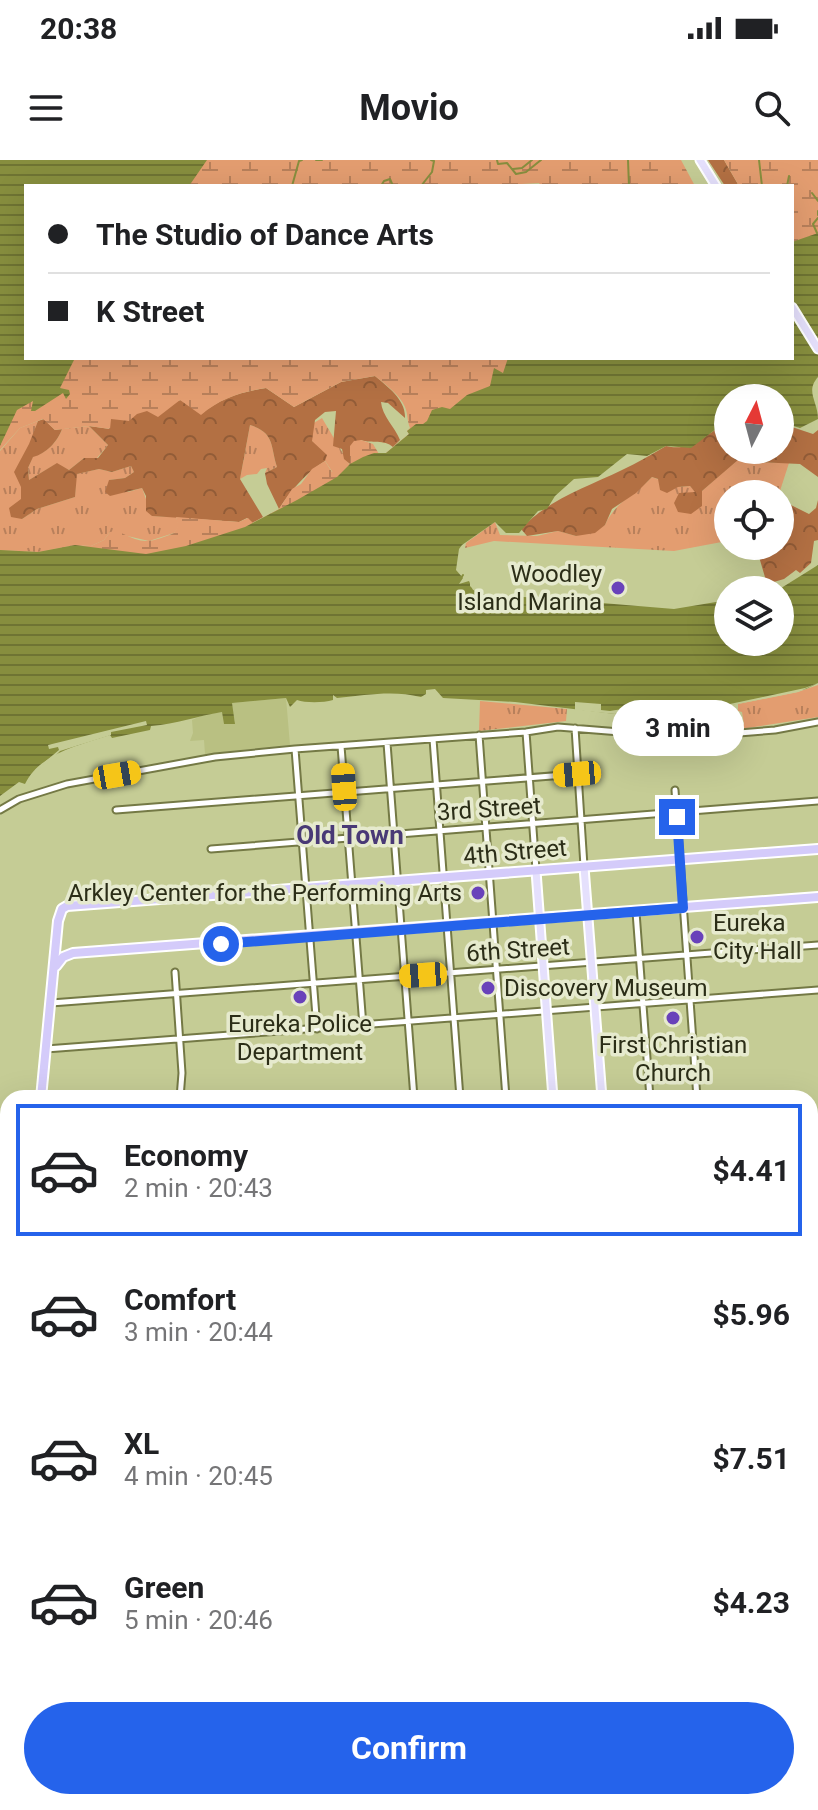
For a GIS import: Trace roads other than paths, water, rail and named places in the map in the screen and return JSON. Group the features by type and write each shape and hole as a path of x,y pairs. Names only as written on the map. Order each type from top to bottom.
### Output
{"highway":[{"name":"4th Street","path":"57,938 65,904 818,849"},
{"path":"57,938 61,952 70,954 818,897"},
{"path":"42,1090 57,938"},
{"path":"56,966 70,954"}],"main road":[{"path":"700,160 715,184"},
{"path":"794,310 818,349"},
{"path":"584,867 601,1090"},
{"path":"536,871 552,1090"}],"street":[{"path":"0,810 19,799 67,784 215,757 526,732 552,727 717,734 775,730 818,722"},
{"path":"575,728 584,867"},
{"path":"526,732 536,871"},
{"path":"479,735 505,1090"},
{"path":"433,739 459,1090"},
{"path":"387,743 413,1090"},
{"path":"341,746 363,1026"},
{"path":"295,749 317,1029"},
{"path":"116,810 577,774"},
{"path":"675,790 696,1090"},
{"name":"3rd Street","path":"211,849 818,801"},
{"path":"636,911 649,1090"},
{"name":"6th Street","path":"51,1003 818,945"},
{"path":"175,972 181,1090"},
{"path":"46,1049 818,990"}],"waterway":[{"path":"293,184 299,161 302,160"},
{"path":"316,160 322,160"},
{"path":"423,184 432,172 434,161 431,160"},
{"path":"497,160 498,164 507,163 516,174 526,172 541,160"},
{"path":"513,169 522,168 532,160"},
{"path":"628,160 629,184"},
{"path":"759,160 762,184"},
{"path":"787,184 789,176"},
{"path":"382,184 390,179 392,184"},
{"path":"812,193 818,201"},
{"path":"817,233 813,224 818,218"}],"place":[{"name":"Woodley Island Marina","path":"618,588"},
{"name":"Arkley Center for the Performing Arts","path":"478,893"},
{"name":"Eureka City Hall","path":"697,937"},
{"name":"Discovery Museum","path":"488,988"},
{"name":"Eureka Police Department","path":"300,997"},
{"name":"First Christian Church","path":"673,1018"}],"district":[{"name":"Old Town","path":"350,835"}]}
